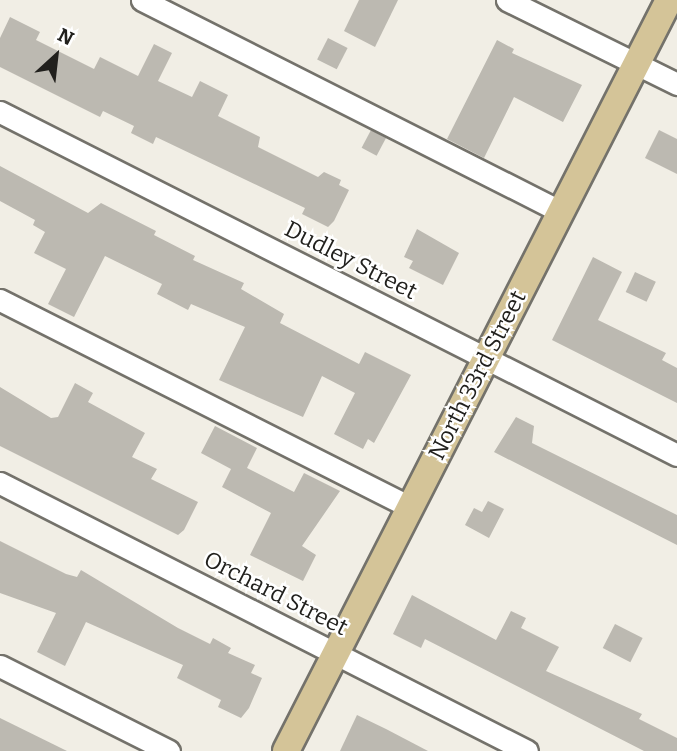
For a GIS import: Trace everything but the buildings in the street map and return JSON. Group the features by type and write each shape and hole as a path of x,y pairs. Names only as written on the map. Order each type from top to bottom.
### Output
{"main road":[{"name":"North 33rd Street","path":"286,751 669,0"}],"street":[{"path":"142,0 561,211"},
{"path":"507,0 677,84"},
{"name":"Dudley Street","path":"0,112 677,455"},
{"path":"0,300 410,507"},
{"name":"Orchard Street","path":"0,483 527,751"},
{"path":"0,666 169,751"}]}
